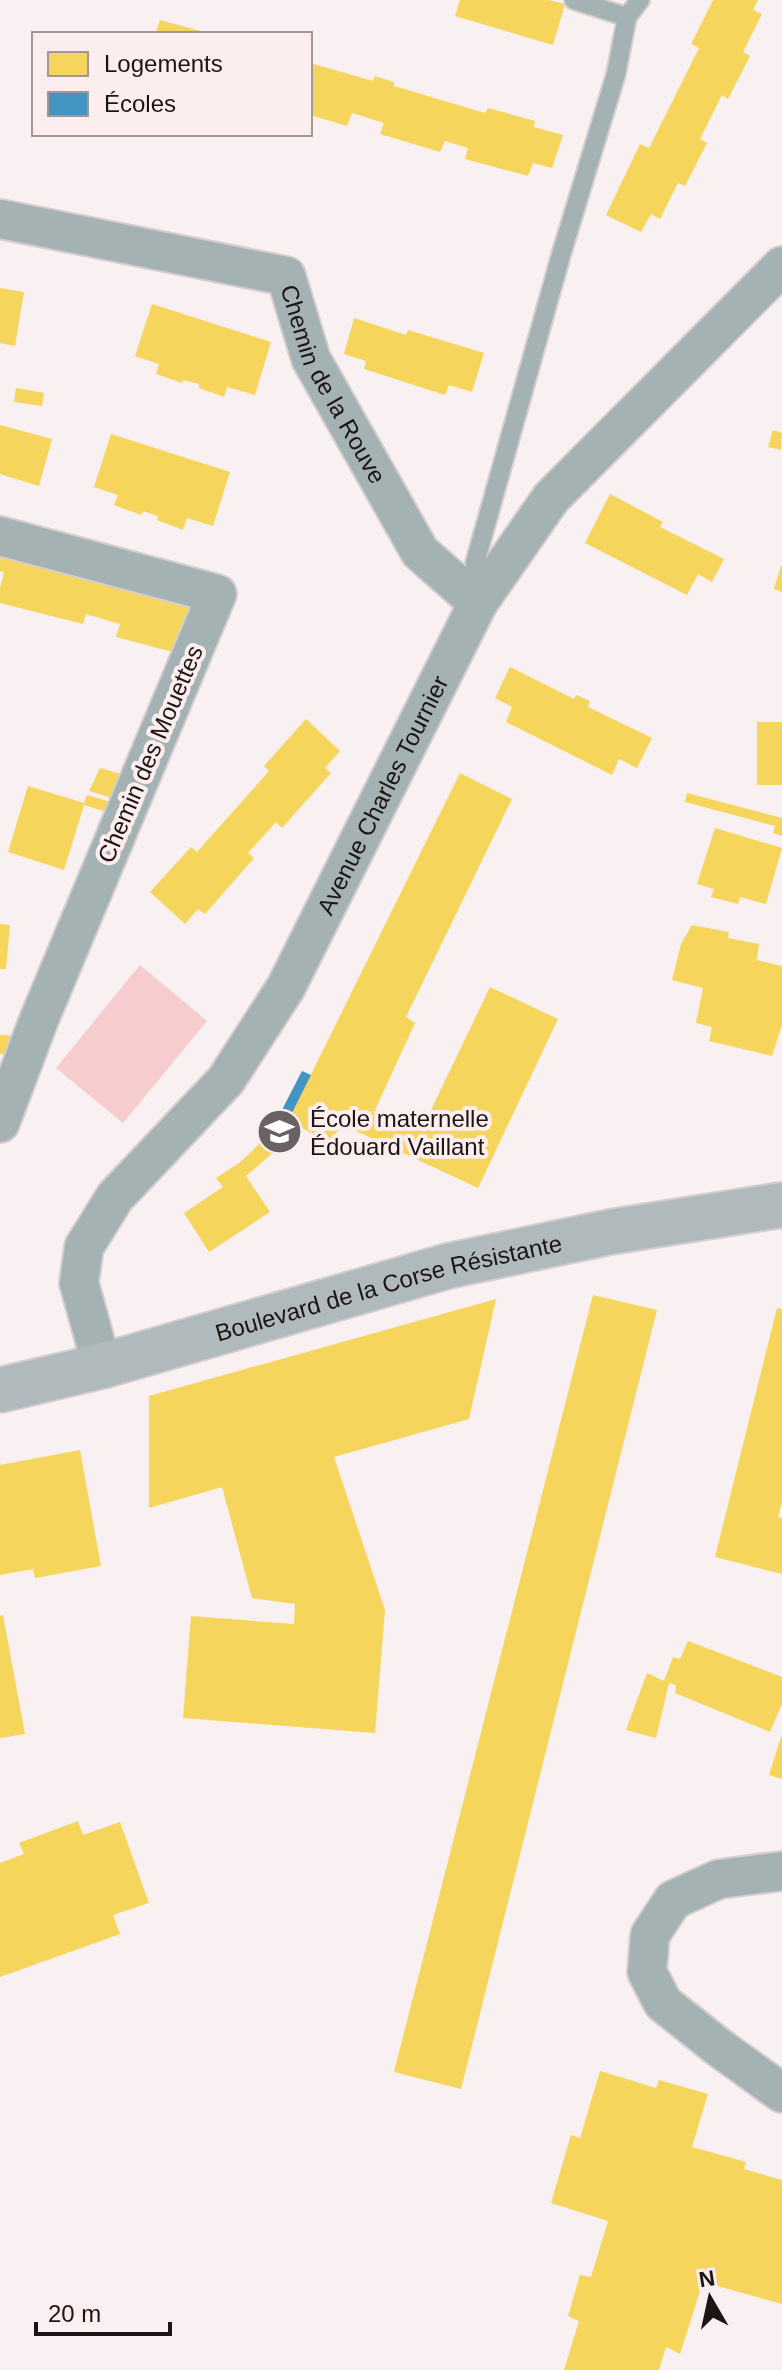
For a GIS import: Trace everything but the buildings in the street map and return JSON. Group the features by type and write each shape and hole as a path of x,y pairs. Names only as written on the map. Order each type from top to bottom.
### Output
{"street":[{"name":"Chemin de la Rouve","path":"0,219 286,276 311,359 420,552 478,603"},
{"name":"Avenue Charles Tournier","path":"102,1366 79,1283 84,1247 115,1197 226,1080 286,987 478,603 551,498 782,266"},
{"name":"Chemin des Mouettes","path":"0,536 217,594 38,1022 0,1123"},
{"name":"Boulevard de la Corse Résistante","path":"0,1390 102,1366 448,1266 610,1232 782,1205"},
{"path":"782,1871 719,1879 673,1900 650,1935 647,1972 663,2003 782,2093"}],"lane":[{"path":"574,0 627,17"},
{"path":"478,603 475,563 561,255 616,74 627,17 640,0"}],"shaded area":[{"path":"140,965 207,1021 123,1123 56,1068"}],"place":[{"name":"École maternelle Édouard Vaillant","path":"279,1132"}]}
